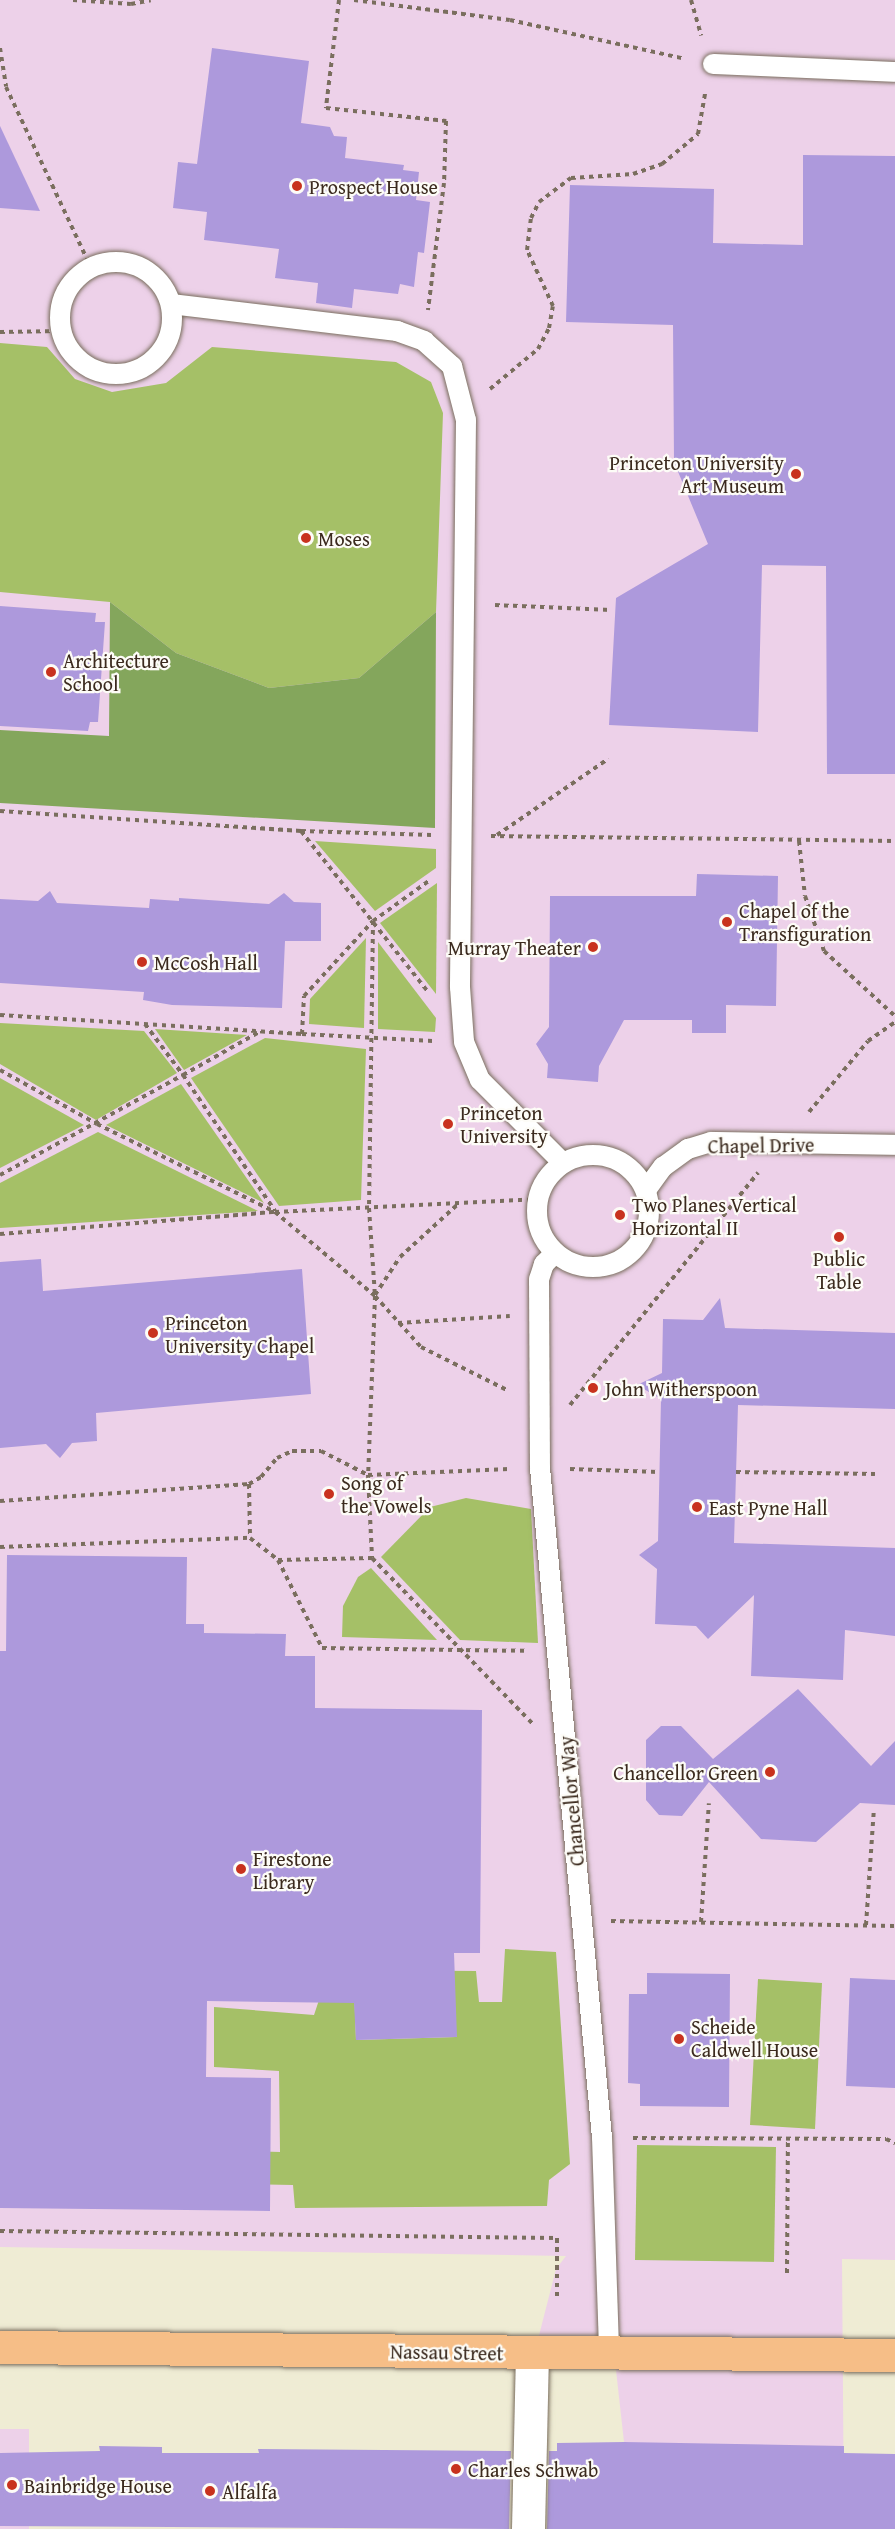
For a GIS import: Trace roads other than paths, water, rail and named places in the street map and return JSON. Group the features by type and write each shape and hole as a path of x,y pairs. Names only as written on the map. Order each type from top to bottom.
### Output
{"main road":[{"name":"Nassau Street","path":"0,2347 895,2355"}],"street":[{"path":"528,2529 532,2353"}],"lane":[{"path":"708,63 895,72"},
{"path":"106,263 138,266 162,286 171,304 168,338 158,354 144,366 127,373 108,373 90,367 75,356 61,331 61,304 67,290 91,268 106,263"},
{"path":"171,304 397,330 424,341 452,366 466,420 460,987 464,1042 480,1080 563,1163"},
{"name":"Chapel Drive","path":"646,1190 663,1167 688,1149 711,1142 895,1145"},
{"path":"601,1155 620,1161 635,1173 646,1190 650,1208 648,1227 639,1244 625,1258 607,1266 587,1267 555,1253 543,1237 537,1219 538,1199 549,1176 563,1163 581,1156 601,1155"},
{"name":"Chancellor Way","path":"555,1253 544,1264 539,1278 540,1468 602,2137 609,2353"}],"place":[{"name":"Prospect House","path":"297,186"},
{"name":"Princeton University Art Museum","path":"796,474"},
{"name":"Moses","path":"306,538"},
{"name":"Architecture School","path":"51,672"},
{"name":"Chapel of the Transfiguration","path":"727,922"},
{"name":"Murray Theater","path":"593,947"},
{"name":"McCosh Hall","path":"142,962"},
{"name":"Princeton University","path":"448,1124"},
{"name":"Two Planes Vertical Horizontal II","path":"620,1215"},
{"name":"Public Table","path":"839,1237"},
{"name":"Princeton University Chapel","path":"153,1333"},
{"name":"John Witherspoon","path":"593,1388"},
{"name":"Song of the Vowels","path":"329,1494"},
{"name":"East Pyne Hall","path":"697,1507"},
{"name":"Chancellor Green","path":"770,1772"},
{"name":"Firestone Library","path":"241,1869"},
{"name":"Scheide Caldwell House","path":"679,2039"},
{"name":"Charles Schwab","path":"456,2469"},
{"name":"Bainbridge House","path":"12,2485"},
{"name":"Alfalfa","path":"210,2491"}]}
